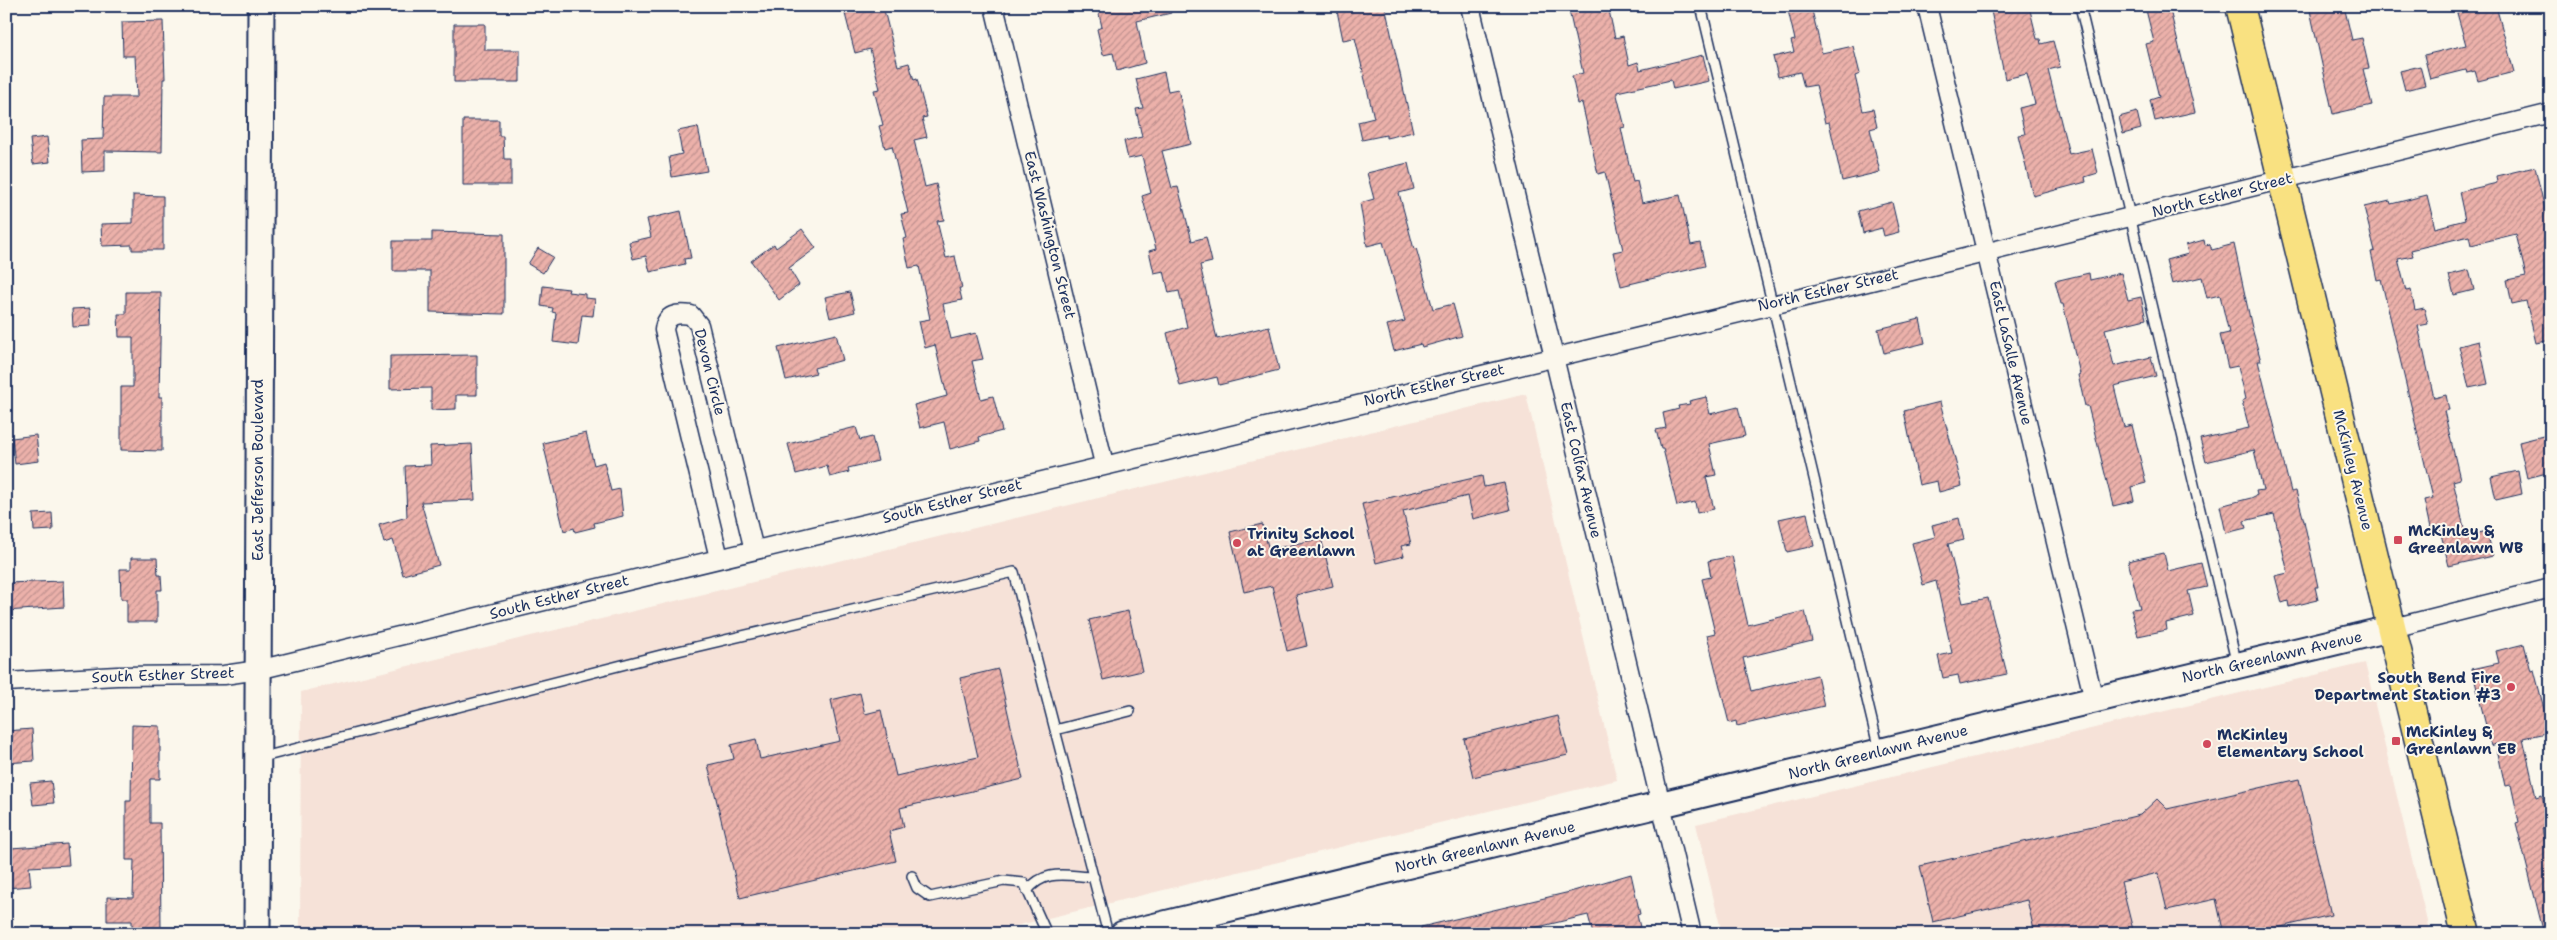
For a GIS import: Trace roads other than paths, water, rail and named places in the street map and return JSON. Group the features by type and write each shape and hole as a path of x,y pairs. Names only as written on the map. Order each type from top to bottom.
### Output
{"main road":[{"name":"McKinley Avenue","path":"2240,6 2466,934"}],"street":[{"name":"East Jefferson Boulevard","path":"258,934 261,6"},
{"name":"East Washington Street","path":"994,6 1104,464"},
{"name":"East Colfax Avenue","path":"1470,6 1692,934"},
{"name":"East LaSalle Avenue","path":"1927,6 2094,700"},
{"name":"North Esther Street","path":"1104,464 1773,304 2551,113"},
{"name":"Devon Circle","path":"718,558 664,330 665,322 670,316 691,315 699,325 754,550"},
{"name":"South Esther Street","path":"6,682 117,676 224,675 258,670 1104,464"},
{"name":"North Greenlawn Avenue","path":"1123,934 1208,924 1661,805 2238,666 2551,588"}],"lane":[{"path":"1701,6 1773,304 1819,507 1880,753"},
{"path":"2080,6 2238,666"},
{"path":"258,758 661,655 1014,572 1108,934"},
{"path":"1055,730 1130,710"},
{"path":"1027,891 1036,880 1047,875 1094,877"},
{"path":"912,876 917,888 930,897 1004,881 1024,883 1047,934"}],"place":[{"name":"McKinley & Greenlawn WB","path":"2398,540"},
{"name":"Trinity School at Greenlawn","path":"1237,543"},
{"name":"South Bend Fire Department Station #3","path":"2511,687"},
{"name":"McKinley & Greenlawn EB","path":"2396,741"},
{"name":"McKinley Elementary School","path":"2207,744"}]}
